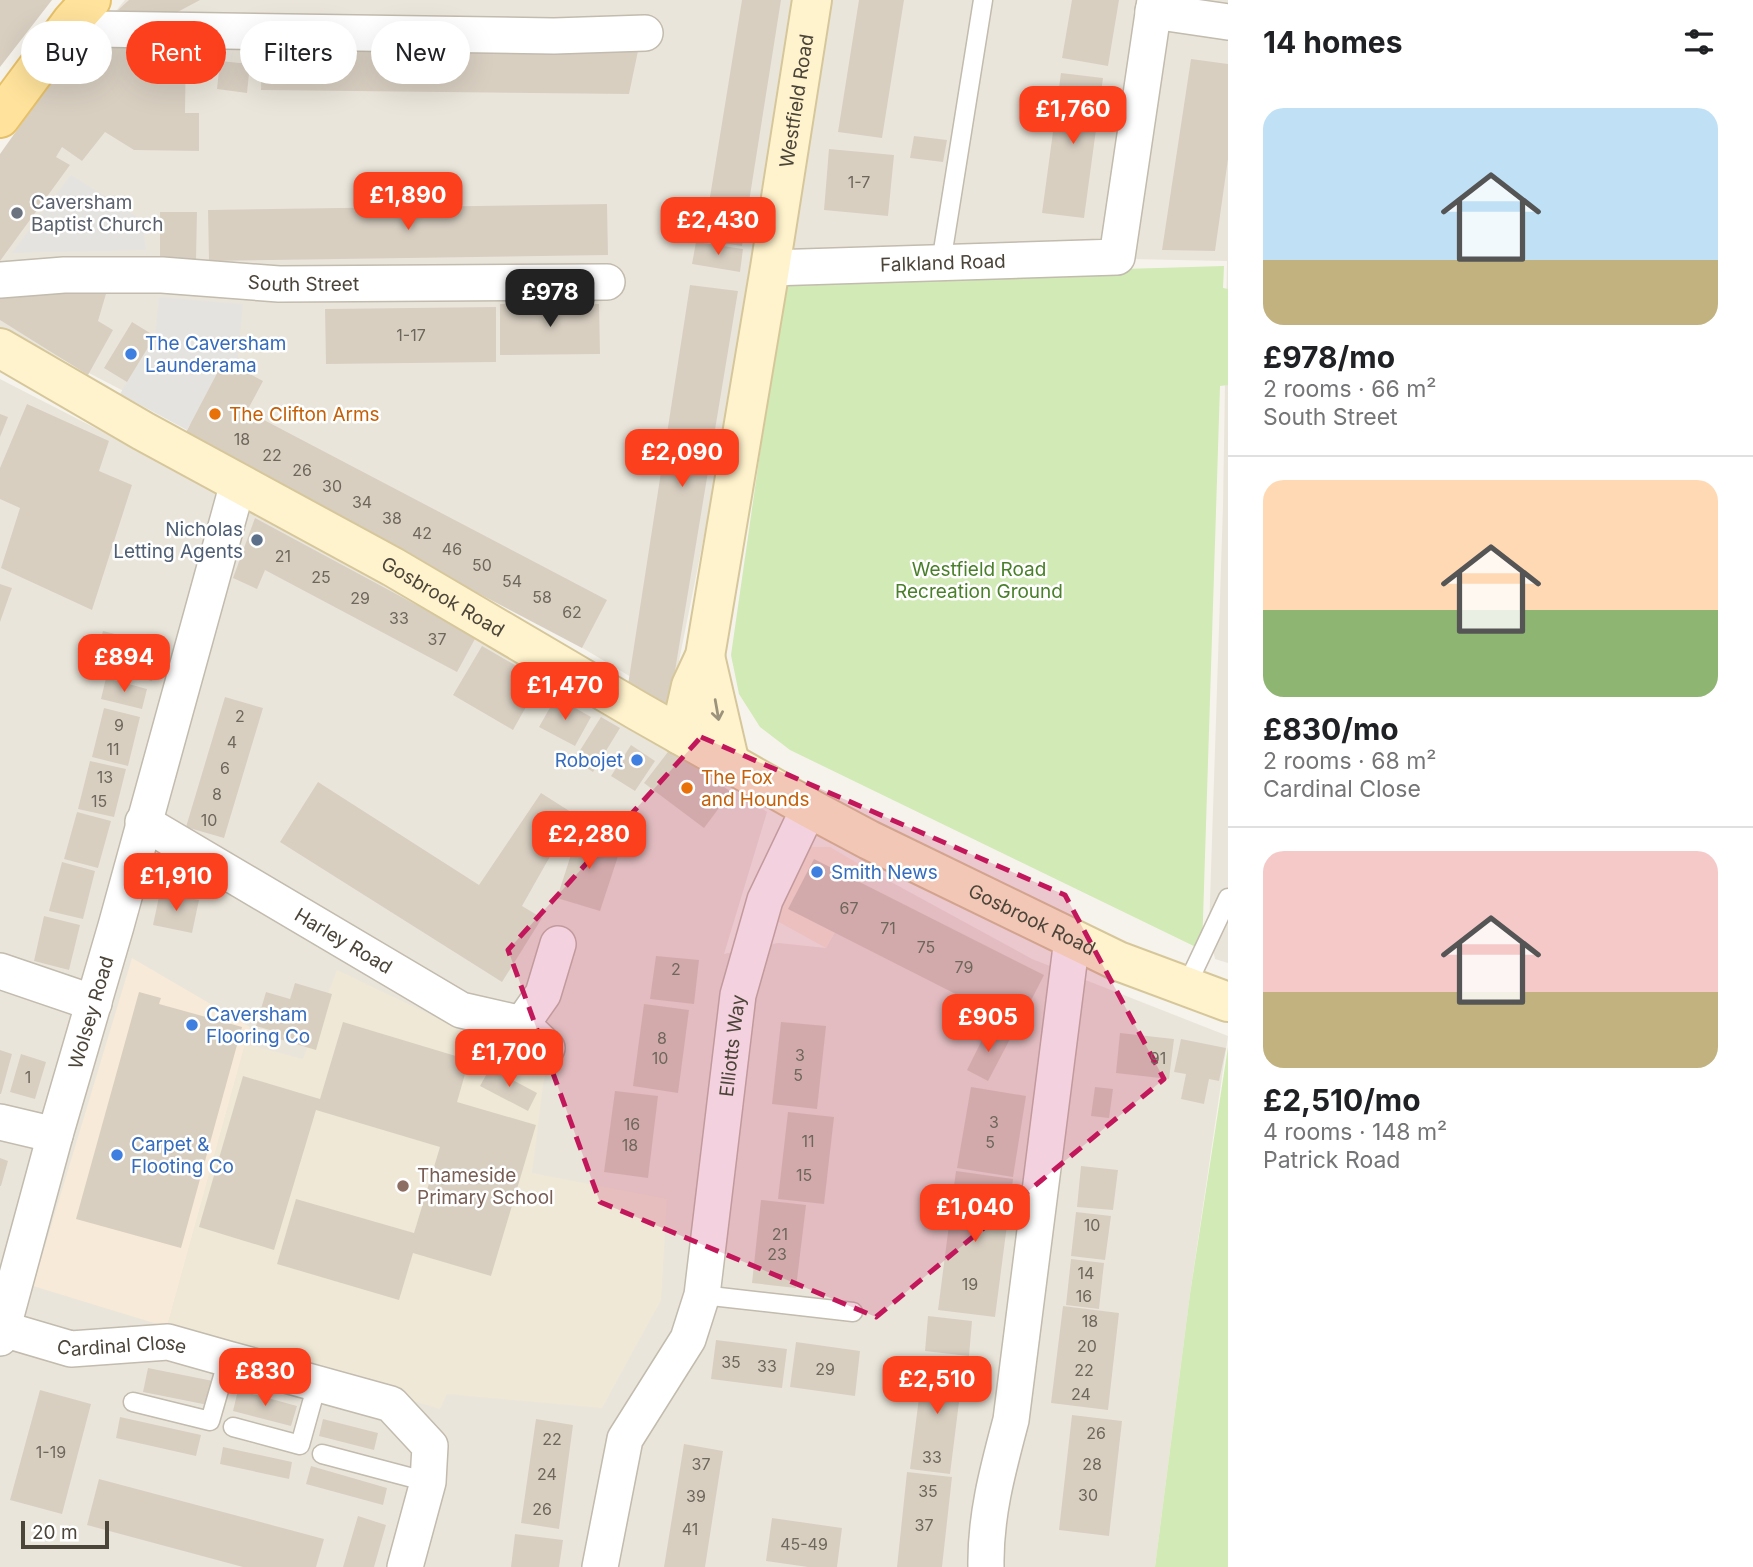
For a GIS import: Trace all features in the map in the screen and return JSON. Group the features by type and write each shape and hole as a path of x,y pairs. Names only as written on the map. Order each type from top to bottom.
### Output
{"main road":[{"path":"0,118 81,10"}],"street":[{"name":"Westfield Road","path":"680,735 691,686 705,656 812,0"},
{"name":"Falkland Road","path":"770,268 1117,257 1154,6"},
{"path":"1154,6 1228,22"},
{"path":"81,10 93,29 554,36 645,33"},
{"name":"South Street","path":"0,280 64,275 150,275 279,284 607,282"},
{"name":"Gosbrook Road","path":"0,348 393,567 730,764 869,840 1118,961 1228,1002"},
{"name":"Wolsey Road","path":"1,1334 238,483"},
{"name":"Westfield Road","path":"705,656 730,764"},
{"name":"Elliotts Way","path":"600,1567 625,1439 688,1339 702,1295 738,995 765,900 809,808"},
{"name":"Harley Road","path":"143,822 461,1010 522,1024"},
{"path":"986,1567 987,1524 993,1488 1011,1420 1072,939"},
{"path":"547,1048 522,1024 542,995 558,944"},
{"path":"0,971 94,1003"},
{"path":"0,1122 55,1135"},
{"name":"Cardinal Close","path":"1,1334 71,1349 168,1342 391,1405 430,1446 428,1482 405,1567"}],"lane":[{"path":"941,262 983,0"},
{"path":"1186,986 1228,898"},
{"path":"702,1295 853,1312"},
{"path":"133,1402 210,1421 228,1359"},
{"path":"233,1427 300,1445 317,1384"},
{"path":"322,1454 428,1482"}],"highlighted area":[{"path":"701,737 1065,895 1164,1079 876,1317 600,1202 508,950"}],"shaded area":[{"path":"125,0 794,0 754,286 671,701 346,506 0,327 0,159 57,84 112,84 112,21 107,21"},
{"path":"831,0 1228,0 1228,963 1215,959 1209,931 1223,506 1227,261 934,255 789,260"},
{"path":"71,175 142,220 146,250 12,253"},
{"path":"159,297 243,304 237,367 224,360 187,430 120,394 155,336"},
{"path":"0,379 260,513 659,739 767,812 724,954 778,943 826,948 869,870 1032,959 1228,1036 1190,1294 1155,1567 0,1567"},
{"path":"805,847 830,847 869,870 826,948 770,917"},
{"path":"132,958 250,1027 167,1327 33,1286"},
{"name":"Thameside Primary School","path":"337,970 433,1016 486,1027 549,1061 543,1085 532,1173 667,1199 661,1300 602,1408 447,1394 440,1409 167,1327 245,1044 303,1059"}],"green space":[{"name":"Westfield Road Recreation Ground","path":"1224,266 1223,288 1228,289 1228,385 1220,386 1202,950 790,750 760,727 739,694 731,655 785,279"},
{"path":"1228,1047 1228,1567 1155,1567 1190,1294"}],"building":[{"path":"0,0 52,0 36,21 21,21 21,40 0,67"},
{"path":"129,0 200,0 170,16 133,16 118,10"},
{"path":"742,0 781,0 742,246 703,240"},
{"path":"859,0 904,0 882,138 838,132"},
{"path":"1072,0 1119,0 1108,66 1062,58"},
{"path":"112,47 126,47 126,84 185,84 185,113 199,113 199,151 134,150 105,132 82,161 62,147 56,157 70,165 0,261 0,154 50,84 112,84"},
{"path":"357,51 371,51 371,84 470,84 470,51 638,51 629,94 261,90 261,84 357,84"},
{"path":"1191,59 1228,64 1228,159 1215,251 1162,250"},
{"path":"226,62 240,63 240,84 248,84 247,93 217,89 218,84 226,84"},
{"path":"1061,73 1103,78 1084,218 1042,213"},
{"path":"914,136 947,140 943,162 910,158"},
{"path":"829,149 894,155 888,216 824,210"},
{"path":"607,204 608,255 209,261 208,210"},
{"path":"160,212 197,212 196,261 160,261"},
{"path":"696,242 743,249 740,272 692,264"},
{"path":"690,285 738,291 669,707 628,685"},
{"path":"108,287 98,321 113,330 88,375 0,320 0,293"},
{"path":"500,304 599,304 600,354 500,355"},
{"path":"496,307 496,362 326,364 325,309"},
{"path":"132,322 155,336 127,382 104,368"},
{"path":"224,360 263,381 247,411 607,600 582,648 183,438"},
{"path":"27,404 109,441 99,471 132,485 92,610 1,568 20,508 0,499 0,468"},
{"path":"0,414 8,417 0,437"},
{"path":"255,518 476,637 457,672 265,570 257,589 233,578"},
{"path":"0,584 12,588 0,622"},
{"path":"103,631 161,646 152,681 93,666"},
{"path":"482,646 541,680 513,730 453,695"},
{"path":"106,678 147,689 142,709 101,699"},
{"path":"225,697 263,708 224,838 186,827"},
{"path":"556,697 591,717 575,746 539,727"},
{"path":"104,708 140,717 128,766 92,757"},
{"path":"601,717 620,728 593,772 574,760"},
{"path":"631,745 655,761 635,791 611,776"},
{"name":"The Fox and Hounds","path":"671,748 731,792 704,828 644,783"},
{"path":"90,761 126,769 114,817 78,809"},
{"path":"318,782 479,885 541,793 574,814 522,906 542,918 502,982 280,842"},
{"path":"77,812 111,821 98,868 64,859"},
{"path":"579,830 622,844 600,911 557,898"},
{"path":"814,859 1044,975 1012,1038 993,1028 999,1016 788,909"},
{"path":"62,862 95,871 83,919 49,911"},
{"path":"160,892 199,900 192,933 153,925"},
{"path":"44,916 80,925 69,970 34,961"},
{"path":"656,956 699,960 694,1004 650,999"},
{"path":"295,983 332,994 316,1050 279,1039 280,1033 256,1026 266,992 290,999"},
{"path":"139,992 161,998 159,1004 242,1027 181,1248 76,1219"},
{"path":"644,1004 689,1010 678,1093 633,1086"},
{"path":"343,1022 469,1060 457,1102 536,1125 491,1276 413,1253 399,1300 277,1264 296,1199 414,1233 440,1147 316,1110 274,1250 199,1227 243,1076 320,1099"},
{"path":"781,1022 826,1026 817,1109 772,1104"},
{"path":"988,1028 1010,1039 988,1081 967,1070"},
{"path":"1120,1033 1174,1039 1169,1079 1116,1073"},
{"path":"1181,1039 1226,1048 1219,1081 1209,1079 1204,1104 1181,1099 1186,1074 1174,1072"},
{"path":"0,1050 12,1054 1,1094 0,1094"},
{"path":"21,1054 46,1062 35,1099 10,1092"},
{"path":"490,1068 537,1093 528,1111 480,1086"},
{"path":"971,1087 1026,1096 1013,1177 957,1168"},
{"path":"1095,1087 1113,1089 1109,1118 1091,1116"},
{"path":"615,1091 658,1096 648,1178 604,1172"},
{"path":"788,1112 834,1117 824,1204 778,1199"},
{"path":"0,1158 8,1161 1,1186 0,1186"},
{"path":"1081,1166 1118,1170 1113,1210 1077,1207"},
{"path":"956,1171 1013,1179 995,1317 938,1310"},
{"path":"761,1200 806,1205 796,1288 752,1283"},
{"path":"1076,1212 1111,1216 1105,1260 1071,1256"},
{"path":"1071,1259 1104,1263 1099,1309 1066,1305"},
{"path":"1063,1306 1119,1313 1108,1410 1051,1403"},
{"path":"928,1316 972,1321 969,1356 925,1351"},
{"path":"716,1340 787,1349 782,1388 711,1379"},
{"path":"796,1342 860,1351 855,1396 790,1387"},
{"path":"924,1358 964,1362 950,1474 910,1469"},
{"path":"148,1368 213,1381 208,1405 143,1392"},
{"path":"40,1390 91,1404 62,1514 10,1500"},
{"path":"238,1390 297,1406 291,1426 233,1411"},
{"path":"1072,1415 1122,1421 1109,1536 1059,1530"},
{"path":"120,1417 201,1435 196,1456 116,1438"},
{"path":"323,1419 378,1433 374,1450 319,1436"},
{"path":"536,1419 573,1425 559,1529 521,1523"},
{"path":"684,1444 723,1451 705,1567 664,1567"},
{"path":"223,1447 292,1462 289,1479 220,1464"},
{"path":"311,1466 387,1488 383,1505 306,1484"},
{"path":"907,1472 952,1477 942,1567 897,1567"},
{"path":"99,1479 324,1539 316,1567 243,1567 87,1525"},
{"path":"358,1516 386,1525 374,1567 343,1567"},
{"path":"772,1518 842,1528 837,1567 808,1567 766,1561"},
{"path":"515,1534 563,1540 559,1567 511,1567"}],"place":[{"name":"Caversham Baptist Church","path":"17,213"},
{"name":"The Caversham Launderama","path":"131,354"},
{"name":"The Clifton Arms","path":"215,414"},
{"name":"Nicholas Letting Agents","path":"257,540"},
{"name":"Robojet","path":"637,760"},
{"name":"The Fox and Hounds","path":"687,788"},
{"name":"Smith News","path":"817,872"},
{"name":"Caversham Flooring Co","path":"192,1025"},
{"name":"Carpet & Flooting Co","path":"117,1155"},
{"name":"Thameside Primary School","path":"403,1186"}]}
